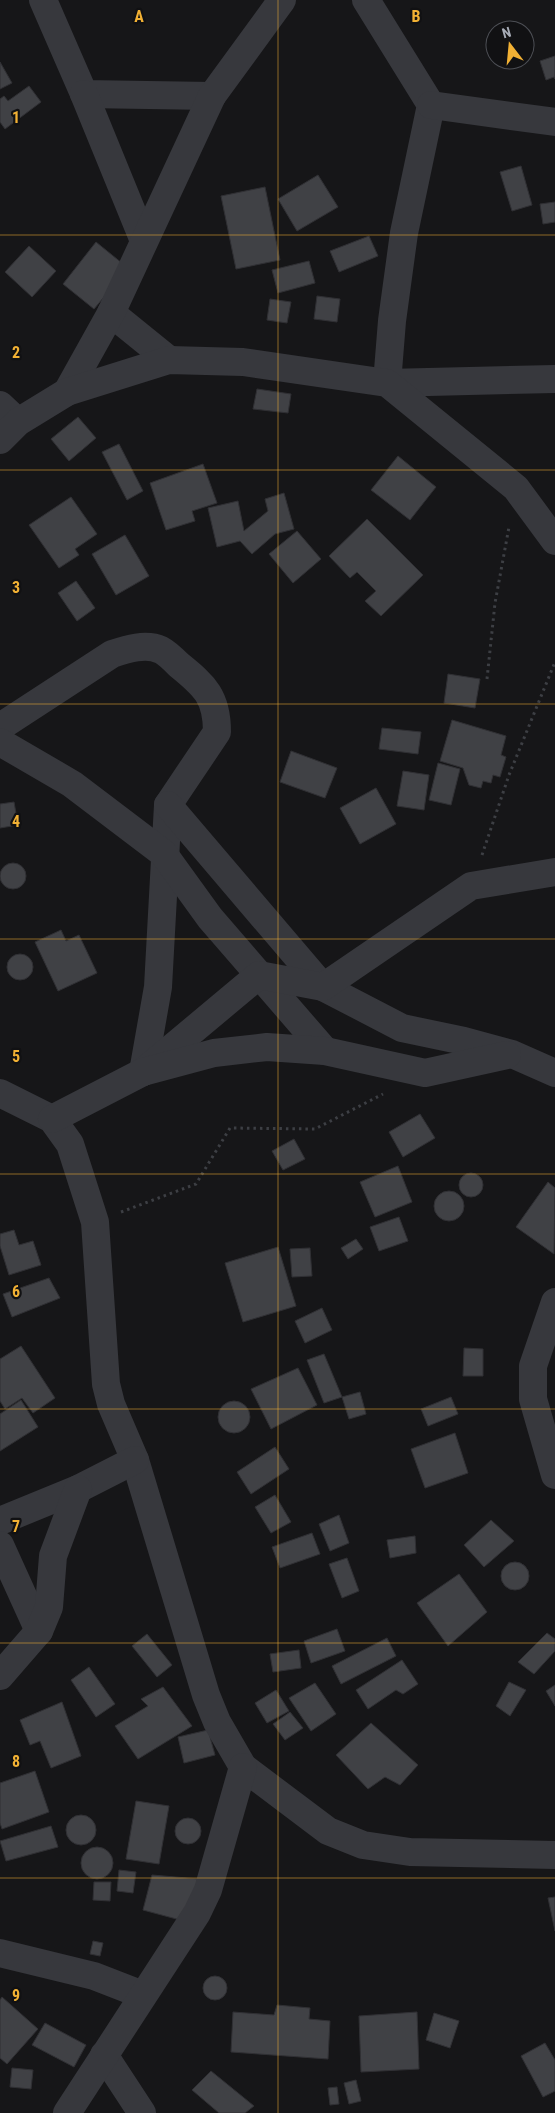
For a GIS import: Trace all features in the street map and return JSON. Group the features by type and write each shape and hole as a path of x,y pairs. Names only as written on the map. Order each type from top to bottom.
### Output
{"street":[{"path":"44,0 144,241"},
{"path":"67,392 111,313 212,96 282,0"},
{"path":"366,0 431,105 404,233 392,321 387,383"},
{"path":"84,94 212,96"},
{"path":"431,105 555,122"},
{"path":"111,313 169,360"},
{"path":"6,423 67,392 169,360 243,362 387,383 555,379"},
{"path":"387,383 516,488 555,541"},
{"path":"0,727 112,654 129,648 145,647 161,650 205,686 217,717 217,732 168,805 163,853 158,987 143,1072"},
{"path":"0,742 72,784 163,853 210,918 325,1051"},
{"path":"168,805 323,986"},
{"path":"323,986 471,886 555,872"},
{"path":"259,974 323,986 402,1028 464,1041 512,1054 555,1073"},
{"path":"143,1072 259,974"},
{"path":"52,1118 143,1072 214,1053 266,1047 325,1051 424,1073 512,1054"},
{"path":"0,1093 52,1118 70,1144 95,1222 106,1384 111,1404 135,1460 206,1695 216,1722 243,1767 328,1831 363,1845 410,1852 555,1854"},
{"path":"555,1302 533,1366 533,1400 555,1475"},
{"path":"0,1521 78,1489 135,1460"},
{"path":"0,1676 39,1632 49,1607 53,1556 78,1489"},
{"path":"0,1545 39,1632"},
{"path":"67,2113 190,1926 208,1890 243,1767"},
{"path":"0,1953 94,1976 143,1995"},
{"path":"104,2055 142,2113"}],"path":[{"path":"487,679 494,603 516,488"},
{"path":"471,886 510,775 555,662"},
{"path":"95,1222 196,1184 230,1128 315,1128 424,1073"}],"building":[{"path":"555,56 555,79 554,77 546,80 540,61"},
{"path":"0,62 12,83 0,89"},
{"path":"29,86 41,102 5,129 0,122 0,99 4,96 8,101"},
{"path":"521,166 532,205 512,211 500,172"},
{"path":"318,175 338,207 297,231 278,199"},
{"path":"265,187 280,260 236,269 221,196"},
{"path":"555,202 555,222 543,224 540,204"},
{"path":"369,236 378,256 339,272 330,251"},
{"path":"96,242 128,268 94,309 63,284"},
{"path":"29,246 56,271 32,297 5,272"},
{"path":"309,261 315,283 278,293 272,270"},
{"path":"317,296 340,299 337,322 314,319"},
{"path":"270,299 291,302 287,323 267,320"},
{"path":"257,389 291,394 288,413 253,409"},
{"path":"78,417 96,438 69,461 51,439"},
{"path":"119,444 143,491 127,500 102,452"},
{"path":"398,456 436,487 410,520 371,490"},
{"path":"203,464 217,503 192,511 195,521 166,530 150,483"},
{"path":"284,493 294,529 275,534 252,554 240,541 217,547 208,508 238,501 244,531 268,511 265,499"},
{"path":"71,497 97,534 75,549 79,555 59,568 29,525"},
{"path":"367,519 423,575 381,616 365,601 376,591 357,572 350,578 329,556"},
{"path":"297,531 321,559 293,583 269,554"},
{"path":"125,535 149,576 116,595 92,554"},
{"path":"76,581 95,608 77,621 58,593"},
{"path":"448,674 480,679 475,708 444,703"},
{"path":"452,720 506,736 501,755 506,757 500,777 493,775 491,783 483,781 481,788 469,785 463,768 440,761"},
{"path":"382,728 421,732 418,754 379,749"},
{"path":"291,751 337,768 325,798 280,782"},
{"path":"438,763 460,769 451,805 429,800"},
{"path":"403,771 429,775 424,810 397,806"},
{"path":"376,788 396,824 360,844 340,808"},
{"path":"14,802 18,825 0,828 0,804"},
{"path":"13,863 22,867 26,876 22,885 13,889 4,885 0,876 4,867"},
{"path":"61,930 66,941 79,935 97,973 58,991 35,942"},
{"path":"20,954 29,958 33,967 29,976 20,980 11,976 7,967 11,958"},
{"path":"420,1114 435,1138 403,1157 389,1132"},
{"path":"294,1139 305,1159 283,1170 272,1151"},
{"path":"398,1166 412,1202 375,1217 360,1182"},
{"path":"471,1173 476,1174 482,1180 482,1190 476,1196 471,1197 466,1196 460,1190 459,1185 460,1180 466,1174"},
{"path":"548,1182 555,1188 554,1254 516,1227"},
{"path":"449,1191 460,1195 464,1206 460,1217 449,1221 438,1217 434,1206 438,1195"},
{"path":"399,1217 408,1241 379,1251 370,1227"},
{"path":"14,1230 19,1245 33,1241 41,1265 9,1275 0,1246 0,1234"},
{"path":"356,1239 363,1249 348,1259 341,1248"},
{"path":"278,1247 296,1306 243,1322 225,1263"},
{"path":"310,1248 312,1276 292,1277 290,1249"},
{"path":"49,1278 60,1298 12,1317 3,1294"},
{"path":"322,1308 332,1330 305,1343 295,1321"},
{"path":"21,1346 55,1398 33,1413 22,1398 5,1409 0,1401 0,1359"},
{"path":"464,1348 483,1349 483,1376 463,1376"},
{"path":"324,1354 342,1397 324,1403 307,1360"},
{"path":"298,1368 317,1405 271,1429 251,1389"},
{"path":"360,1392 366,1414 349,1419 342,1397"},
{"path":"451,1397 458,1414 428,1426 421,1409"},
{"path":"21,1400 38,1427 0,1451 0,1414"},
{"path":"234,1401 245,1406 250,1417 245,1428 234,1433 223,1428 218,1417 223,1406"},
{"path":"455,1433 468,1473 425,1488 411,1449"},
{"path":"275,1447 289,1469 251,1494 237,1472"},
{"path":"275,1495 291,1522 271,1533 255,1507"},
{"path":"339,1515 349,1543 330,1551 319,1524"},
{"path":"491,1520 514,1541 484,1567 464,1545"},
{"path":"312,1533 320,1554 280,1568 272,1547"},
{"path":"415,1536 416,1553 390,1558 387,1540"},
{"path":"347,1558 359,1591 342,1598 329,1564"},
{"path":"515,1562 525,1566 529,1576 525,1586 515,1590 505,1586 501,1576 505,1566"},
{"path":"459,1574 487,1612 448,1646 417,1603"},
{"path":"337,1629 345,1651 311,1663 304,1641"},
{"path":"547,1633 555,1639 555,1651 534,1674 518,1662"},
{"path":"147,1634 172,1665 157,1677 132,1646"},
{"path":"387,1638 396,1656 341,1684 332,1666"},
{"path":"299,1650 301,1668 273,1672 270,1654"},
{"path":"402,1660 418,1684 403,1694 396,1690 368,1709 356,1690"},
{"path":"89,1667 115,1704 96,1717 71,1680"},
{"path":"509,1682 526,1690 510,1716 496,1706"},
{"path":"315,1683 336,1714 311,1731 289,1698"},
{"path":"555,1685 555,1706 546,1691"},
{"path":"163,1687 192,1726 138,1759 115,1726 148,1706 141,1699"},
{"path":"276,1690 289,1711 267,1723 255,1703"},
{"path":"62,1702 81,1756 51,1768 40,1741 30,1745 20,1720"},
{"path":"290,1712 303,1728 285,1740 273,1724"},
{"path":"371,1723 418,1765 400,1785 385,1777 368,1789 336,1755"},
{"path":"208,1730 215,1755 184,1763 178,1737"},
{"path":"35,1771 49,1812 2,1829 0,1823 0,1783"},
{"path":"136,1801 169,1806 159,1864 126,1859"},
{"path":"81,1815 92,1819 96,1830 92,1841 81,1845 70,1841 66,1830 70,1819"},
{"path":"188,1818 197,1822 201,1831 197,1840 188,1844 179,1840 175,1831 179,1822"},
{"path":"51,1826 58,1847 6,1861 0,1841"},
{"path":"97,1847 103,1848 108,1852 112,1857 112,1869 108,1874 103,1878 97,1879 91,1878 86,1874 82,1869 81,1863 82,1857 86,1852 91,1848"},
{"path":"119,1870 136,1872 133,1893 117,1891"},
{"path":"152,1875 199,1879 184,1921 143,1910"},
{"path":"94,1882 111,1882 110,1901 93,1900"},
{"path":"555,1897 555,1931 548,1898"},
{"path":"93,1941 103,1943 100,1956 90,1954"},
{"path":"215,1976 224,1979 227,1988 224,1997 215,2000 206,1997 203,1988 206,1979"},
{"path":"2,1997 38,2029 7,2064 0,2058 0,2000"},
{"path":"277,2005 310,2008 309,2019 330,2021 328,2059 231,2052 233,2012 274,2015"},
{"path":"417,2012 419,2069 361,2072 359,2016"},
{"path":"434,2013 459,2021 450,2048 426,2040"},
{"path":"45,2023 86,2045 74,2067 32,2045"},
{"path":"545,2043 555,2060 555,2091 543,2097 521,2056"},
{"path":"12,2068 33,2070 31,2089 10,2087"},
{"path":"211,2071 254,2106 245,2113 219,2113 192,2090"},
{"path":"356,2080 361,2101 349,2104 344,2083"},
{"path":"337,2087 339,2104 330,2105 328,2088"}]}
